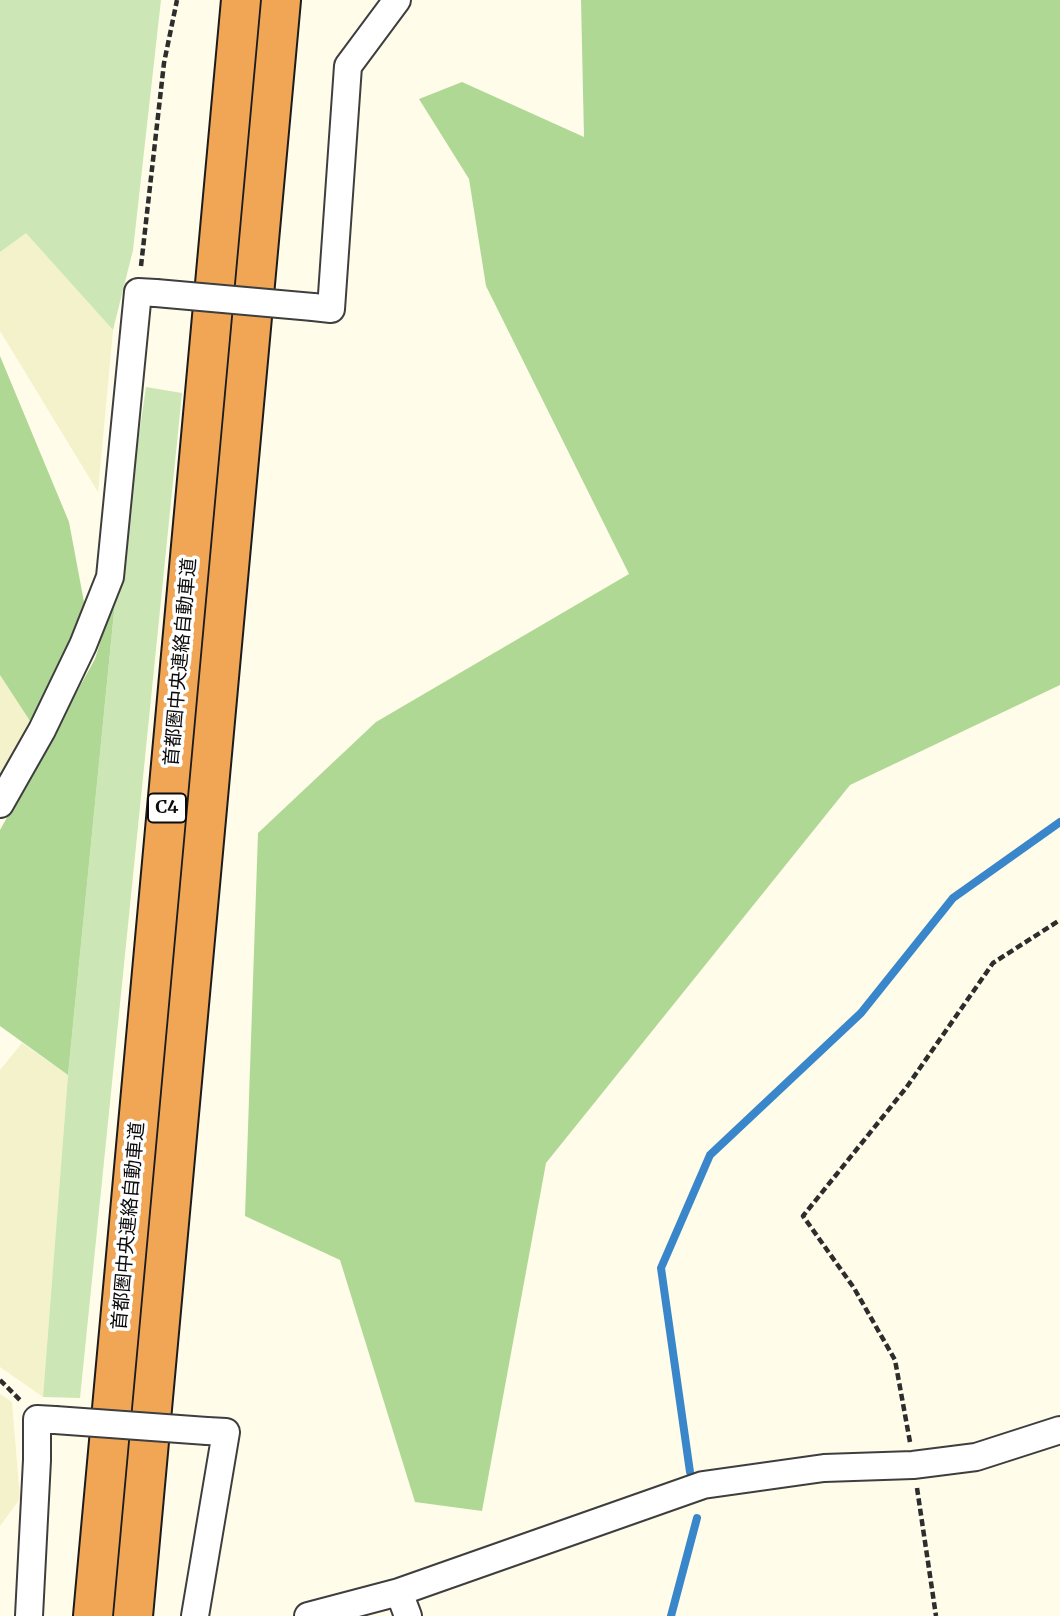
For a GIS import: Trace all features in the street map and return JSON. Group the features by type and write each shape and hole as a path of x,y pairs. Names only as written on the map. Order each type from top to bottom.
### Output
{"highway":[{"name":"首都圏中央連絡自動車道","path":"93,1616 241,0"},
{"name":"首都圏中央連絡自動車道","path":"133,1616 281,0"}],"street":[{"path":"0,804 42,730 83,645 110,577 138,292 148,286 331,309 348,66 397,0"},
{"path":"29,1616 37,1419 226,1432 195,1616"},
{"path":"308,1616 403,1604 703,1485 824,1468 914,1465 976,1457 1060,1430"}],"path":[{"path":"148,286 164,63 177,0"},
{"path":"936,1616 914,1465 895,1360 854,1288 803,1216 906,1088 993,963 1060,920"}],"green space":[{"path":"0,0 161,0 133,250 113,330 26,233 0,252"},
{"path":"581,0 1060,0 1060,685 850,785 546,1163 482,1511 415,1502 340,1260 245,1216 258,833 376,722 629,574 486,286 469,179 419,99 462,82 584,137"},
{"path":"26,232 113,330 98,492 0,331 0,252"},
{"path":"0,356 69,522 87,618 30,721 0,675"},
{"path":"146,387 182,393 80,1398 43,1397 68,1075 116,592"},
{"path":"116,592 68,1075 0,1026 0,830 95,659"},
{"path":"0,675 30,721 2,773 0,773"},
{"path":"22,1043 68,1075 43,1397 0,1367 0,1070"},
{"path":"0,1394 12,1402 20,1499 0,1526"}],"waterway":[{"path":"690,1472 661,1268 710,1155 861,1013 953,898 1060,822"},
{"path":"671,1616 697,1518"}]}
